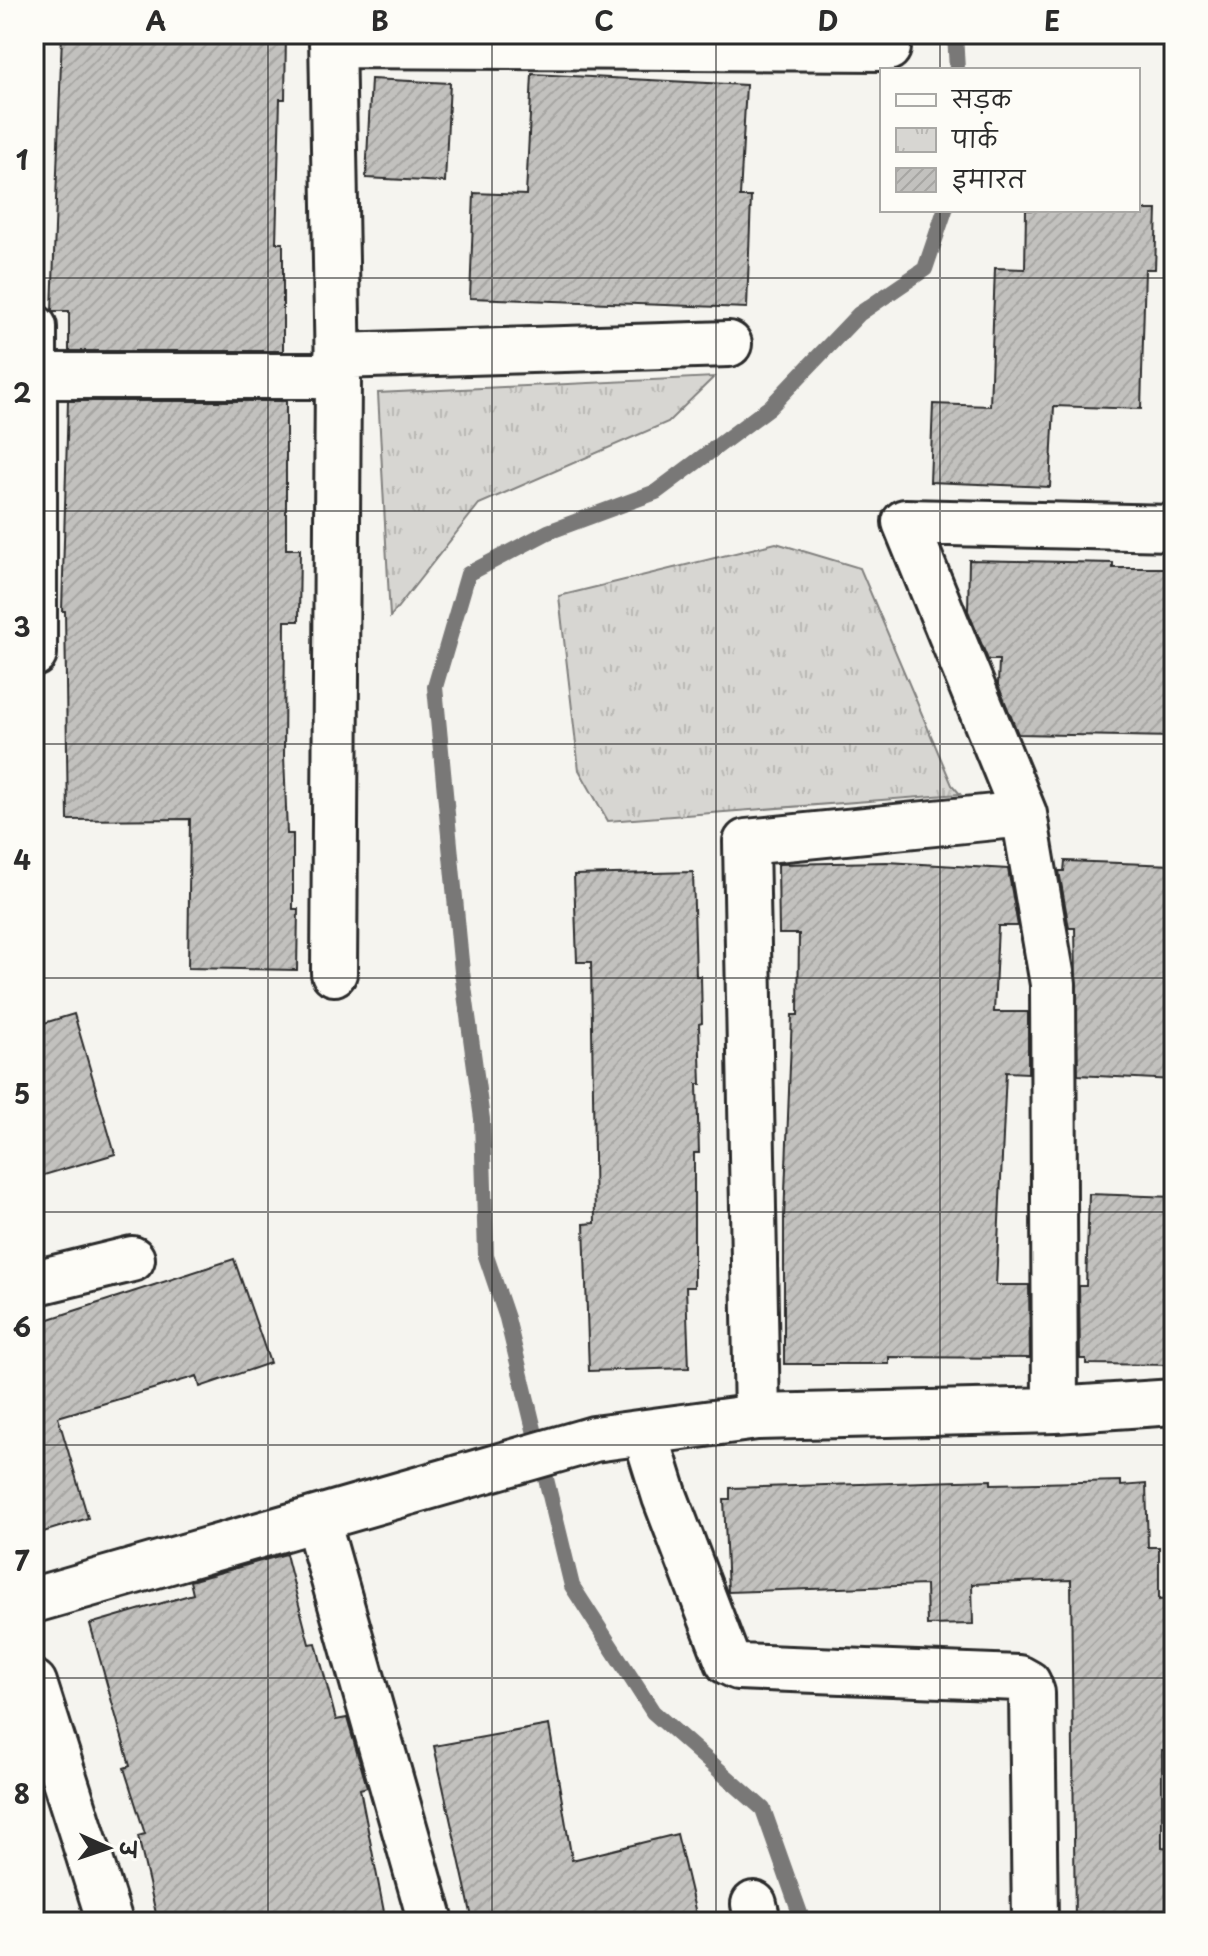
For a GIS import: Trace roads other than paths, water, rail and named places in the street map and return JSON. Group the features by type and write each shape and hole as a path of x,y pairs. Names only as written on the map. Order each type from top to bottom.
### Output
{"street":[{"path":"334,973 338,366 332,39 888,48"},
{"path":"34,327 34,654"},
{"path":"35,376 338,366 729,344"},
{"path":"1055,1410 1053,984 1024,814 905,522 1174,528"},
{"path":"757,1417 746,842 1024,814"},
{"path":"34,1283 132,1259"},
{"path":"34,1600 594,1439 757,1417 1055,1410 1174,1402"},
{"path":"645,1433 665,1497 728,1662 738,1667 1019,1678 1028,1683 1032,1693 1035,1922"},
{"path":"317,1520 431,1922"},
{"path":"34,1683 110,1922"}],"waterway":[{"path":"955,34 957,68"},
{"path":"803,1922 763,1809 653,1712 572,1586 507,1318 486,1256 482,1119 462,972 435,687 468,574 548,532 656,492 770,407 859,314 925,269 944,212"}]}
